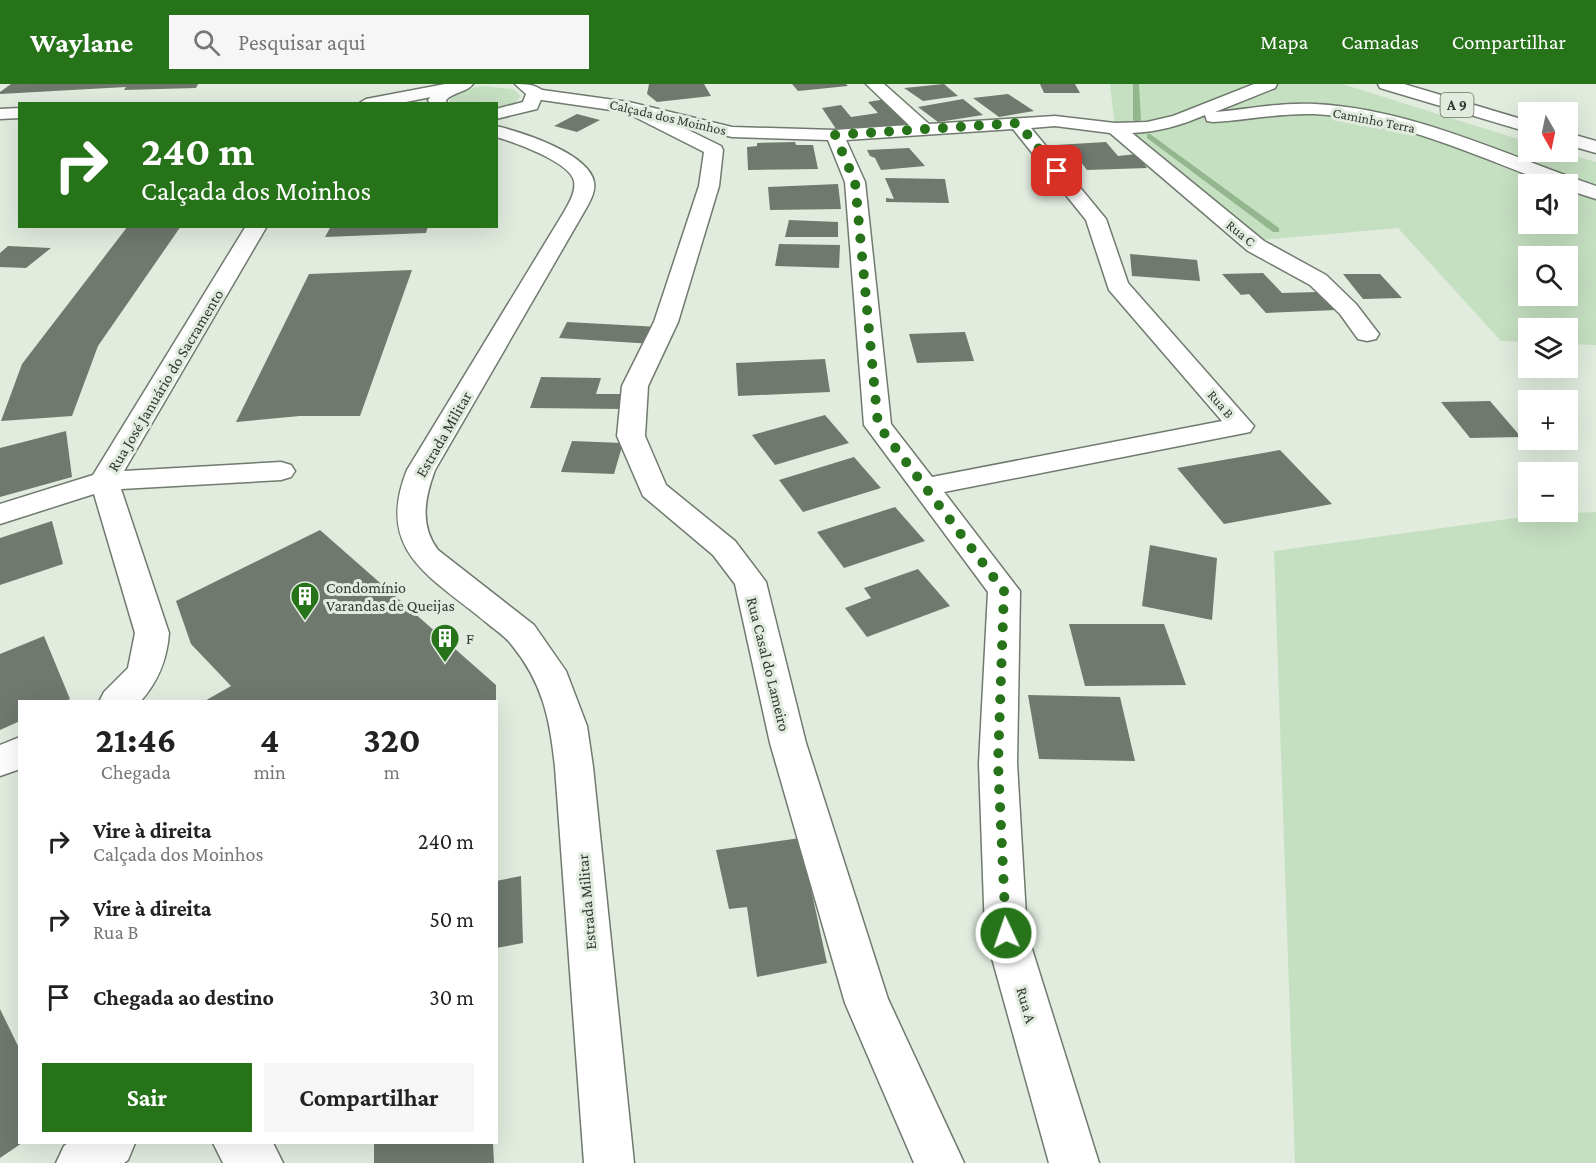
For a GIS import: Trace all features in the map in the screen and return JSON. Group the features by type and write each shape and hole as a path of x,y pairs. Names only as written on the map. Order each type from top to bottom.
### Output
{"main road":[{"path":"874,84 925,130"},
{"name":"Calçada dos Moinhos","path":"614,99 732,132 835,135 1055,121 1115,128 1147,127 1178,120 1269,84"},
{"name":"A 9","path":"1386,84 1518,124"},
{"path":"376,102 458,86"},
{"path":"438,102 441,94 458,86"},
{"path":"519,105 614,99"},
{"name":"Rua Casal do Lameiro","path":"614,99 714,150 708,186 666,322 635,386 631,436 653,490 724,548 750,582 788,743 867,1003 939,1163"},
{"name":"Estrada Militar","path":"519,105 583,177 584,189 574,212 421,470 413,488 410,507 411,528 416,544 427,557 522,634 554,680 561,699 569,726 574,767 609,1163"},
{"name":"Caminho Terra","path":"1178,120 1316,109 1368,116 1403,123 1433,133 1596,193"},
{"path":"0,114 18,113"},
{"name":"Rua B","path":"925,487 1240,426 1117,285 1095,219 1018,123"},
{"name":"Rua C","path":"1115,128 1256,246 1318,280 1348,309 1367,334"},
{"name":"Rua A","path":"835,135 855,182 878,425 1004,591 998,763 1006,933 1074,1163"},
{"path":"1578,142 1596,147"},
{"name":"Rua José Januário do Sacramento","path":"119,700 138,683 152,650 152,633 104,482 256,228"},
{"path":"0,514 104,482 281,471"},
{"path":"0,762 18,753"},
{"path":"81,1163 110,1144"},
{"path":"238,1144 258,1163"}],"green space":[{"path":"1110,84 1342,84 1518,139 1518,162 1578,162 1578,157 1596,162 1596,345 1578,344 1578,318 1518,318 1518,342 1501,341 1398,228 1238,242 1115,128"},
{"path":"481,86 513,89 521,96 513,105 498,110 498,102 450,102 450,99 461,91"},
{"path":"1596,512 1596,1163 1295,1163 1274,551 1518,518 1518,522 1578,522 1578,513"}],"building":[{"path":"11,84 198,84 196,88 124,90 126,87 0,94"},
{"path":"649,84 704,84 711,96 657,102 647,94"},
{"path":"792,84 846,84 848,86 798,91"},
{"path":"944,84 958,96 923,101 904,88"},
{"path":"1040,84 1075,84 1080,93 1044,93"},
{"path":"1008,94 1034,111 999,117 973,98"},
{"path":"886,99 908,123 895,126 836,129 822,108 841,105 851,117 878,113 868,102"},
{"path":"963,99 983,115 938,122 918,107"},
{"path":"577,114 600,120 577,132 554,126"},
{"path":"795,142 796,145 813,145 818,169 748,170 747,147 757,146 757,143"},
{"path":"1106,142 1118,156 1137,154 1147,168 1087,170 1081,162 1070,163 1056,145"},
{"path":"909,148 925,166 881,170 875,158 870,156 867,150"},
{"path":"885,178 945,179 949,203 886,202 886,198 894,199"},
{"path":"838,184 841,209 770,210 768,187"},
{"path":"789,220 838,222 838,237 785,237"},
{"path":"126,228 180,228 98,346 72,416 1,421 22,364"},
{"path":"330,228 427,228 426,233 325,237"},
{"path":"779,244 840,245 839,268 775,266"},
{"path":"8,246 51,248 26,268 0,267 0,253"},
{"path":"1130,254 1197,260 1200,281 1132,276"},
{"path":"412,270 360,416 300,416 236,422 309,274"},
{"path":"1263,273 1282,293 1317,292 1336,310 1266,313 1249,294 1241,295 1222,274"},
{"path":"1343,274 1380,274 1402,298 1363,299"},
{"path":"567,322 659,327 653,344 559,338"},
{"path":"965,332 974,361 917,363 909,334"},
{"path":"825,359 830,392 738,396 736,363"},
{"path":"541,377 601,378 596,394 627,394 624,409 530,408"},
{"path":"1490,401 1518,434 1518,437 1470,438 1441,402"},
{"path":"825,415 849,443 775,465 752,435"},
{"path":"66,431 72,477 0,497 0,448"},
{"path":"572,441 623,443 614,474 561,472"},
{"path":"1280,450 1332,504 1224,524 1177,468"},
{"path":"854,457 881,488 803,512 779,480"},
{"path":"895,507 925,541 844,568 817,532"},
{"path":"52,521 63,564 0,585 0,538"},
{"name":"Condomínio Varandas de Queijas","path":"320,530 496,685 496,700 206,700 231,686 191,644 176,601"},
{"path":"1150,545 1217,558 1212,620 1142,606"},
{"path":"918,569 950,606 867,637 845,608 871,598 864,588"},
{"path":"1069,624 1164,624 1186,685 1085,686"},
{"path":"44,636 70,699 18,700 18,722 0,730 0,654"},
{"path":"1028,695 1120,697 1135,761 1039,759"},
{"path":"800,838 827,963 757,977 747,907 729,909 716,850"},
{"path":"521,876 523,943 498,948 498,881"},
{"path":"0,1009 18,1046 18,1144 21,1144 0,1158"},
{"path":"374,1144 493,1144 494,1163 374,1163"}],"waterway":[{"path":"1136,84 1137,120"},
{"path":"1150,136 1276,230"}],"place":[{"name":"Condomínio Varandas de Queijas","path":"305,622"},
{"name":"F","path":"445,664"}],"route":[{"path":"1006,933 998,763 1004,591 878,425 855,182 835,135 1018,123 1057,171"}]}
